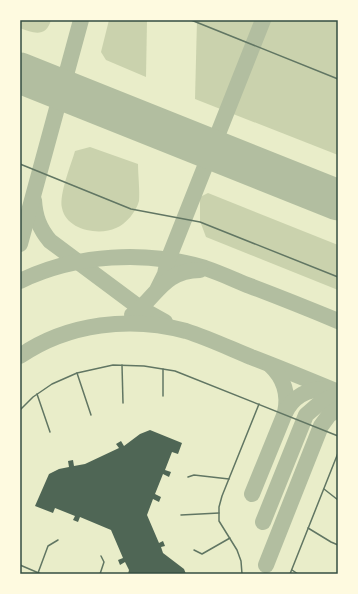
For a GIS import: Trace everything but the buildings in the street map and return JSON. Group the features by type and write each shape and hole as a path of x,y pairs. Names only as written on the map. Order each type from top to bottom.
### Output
{"lane":[{"path":"191,20 338,79"},
{"path":"20,164 131,209 200,222 338,277"},
{"path":"122,365 123,404"},
{"path":"20,410 37,394 52,384 77,373 102,367 122,365 144,366 174,371 338,436"},
{"path":"163,396 164,369"},
{"path":"77,373 90,415"},
{"path":"37,394 50,432"},
{"path":"242,574 239,555 230,538 220,524 219,513 222,496 258,404"},
{"path":"290,574 338,453"},
{"path":"188,477 194,475 229,480"},
{"path":"324,489 338,500"},
{"path":"181,515 219,513"},
{"path":"308,528 338,545"},
{"path":"194,550 202,554 230,538"},
{"path":"38,573 48,546 58,540"},
{"path":"100,574 104,562 101,556"},
{"path":"20,565 41,574"},
{"path":"292,570 298,574"}],"green space":[{"path":"20,20 51,20 46,30 38,33 20,28"},
{"path":"109,20 147,20 146,77 106,60 101,52"},
{"path":"197,20 338,20 338,155 195,99"},
{"path":"90,147 138,164 138,205 127,221 116,228 109,230 92,231 76,226 65,216 62,208 62,195 75,151"},
{"path":"208,193 338,245 338,290 206,237 200,221 200,197"}],"taxiway":[{"path":"20,244 81,20"},
{"path":"158,288 165,274 168,260 263,20"},
{"path":"34,200 38,222 50,241 140,308 165,322"},
{"path":"20,281 64,265 88,260 135,257 159,259 182,262 205,268 338,321"},
{"path":"132,315 169,280 187,271 200,270"},
{"path":"20,356 58,336 79,330 122,324 165,326 186,331 210,340 338,392"},
{"path":"270,365 279,375 286,393 285,413"},
{"path":"252,494 288,407 302,394 314,390 328,389"},
{"path":"263,522 306,415 321,402 338,396"},
{"path":"266,565 321,426 329,415 338,409"}],"runway":[{"path":"20,73 338,200"}]}
